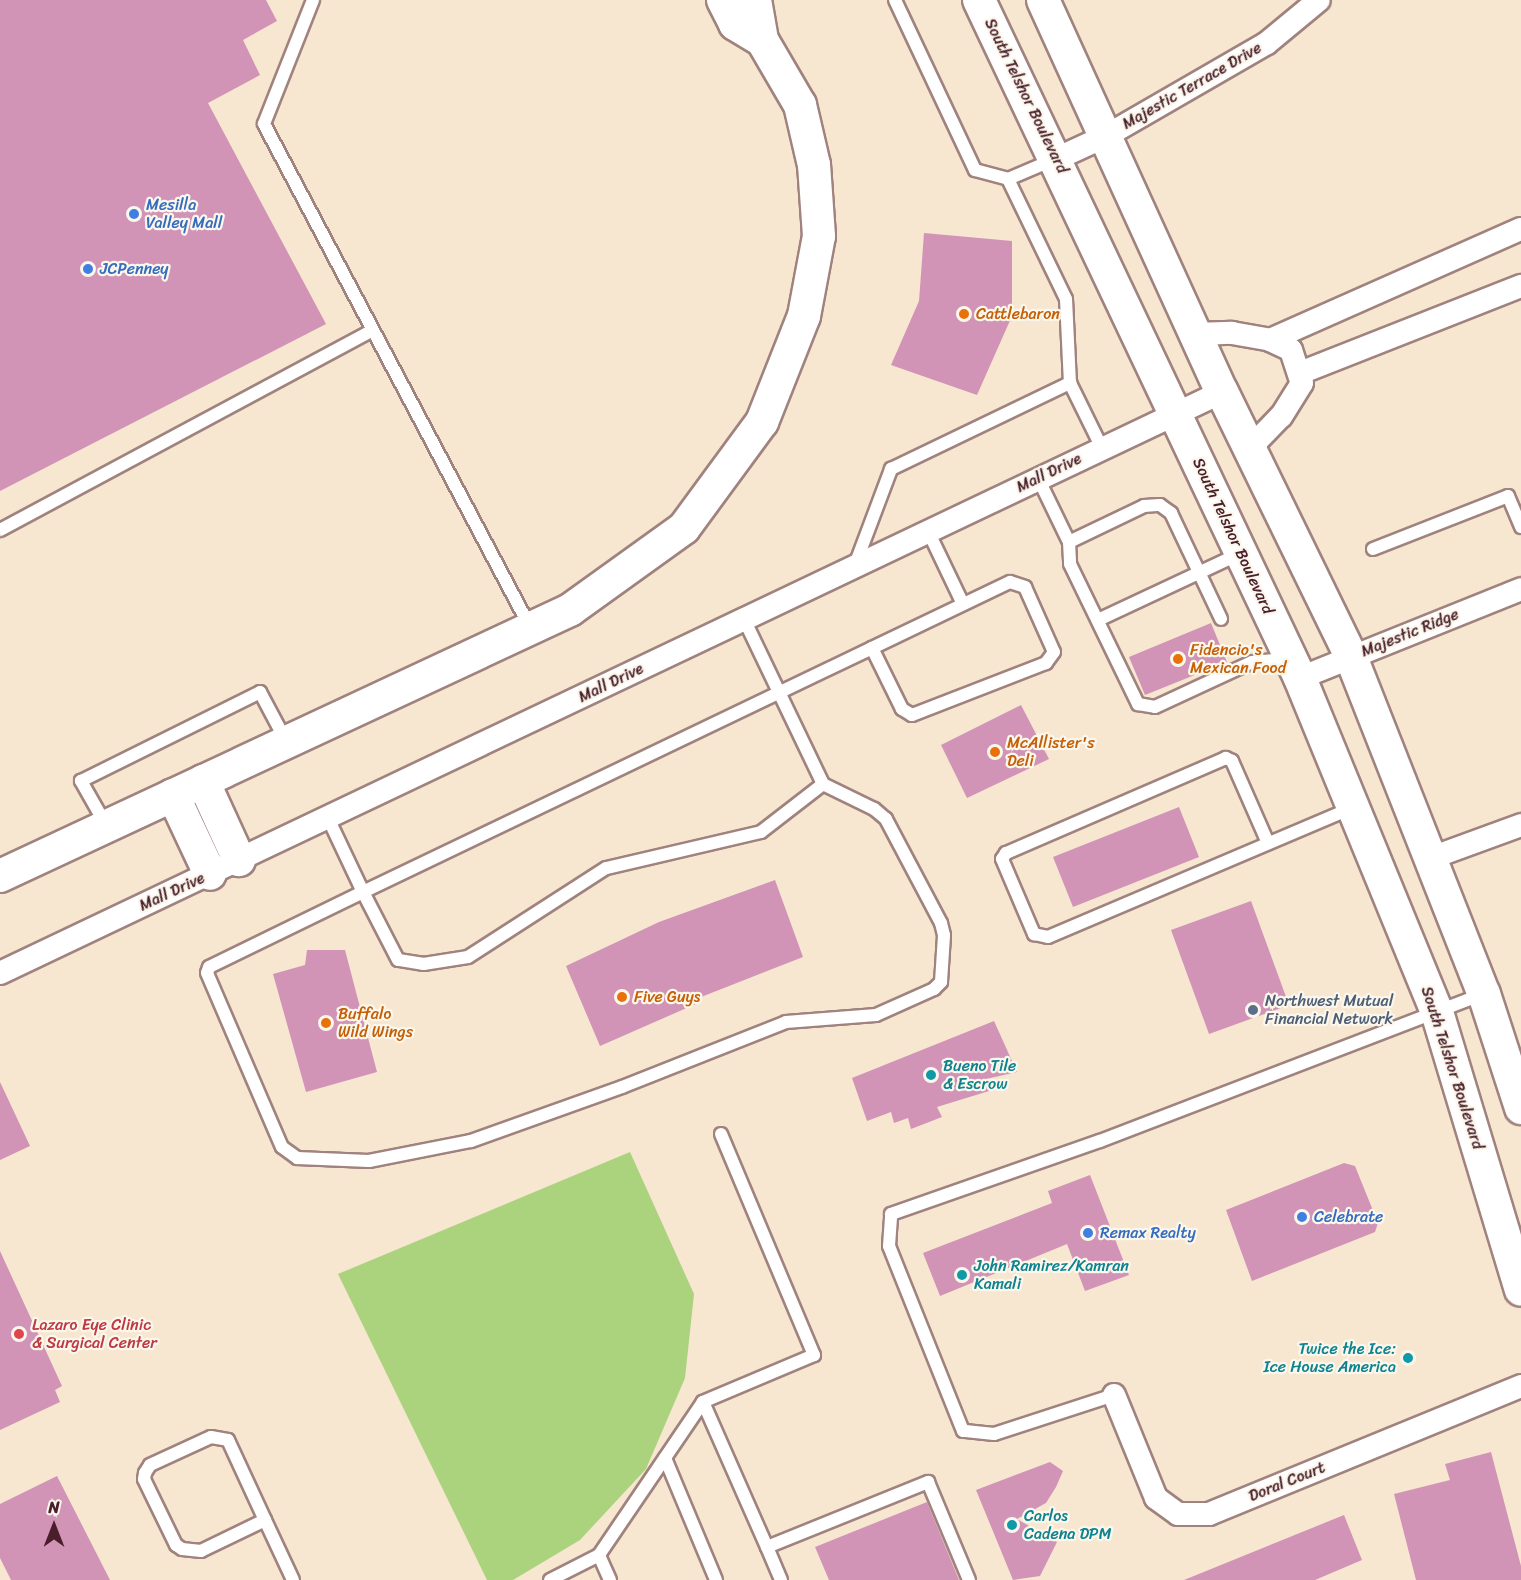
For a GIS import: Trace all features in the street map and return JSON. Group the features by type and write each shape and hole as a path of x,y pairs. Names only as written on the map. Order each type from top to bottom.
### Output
{"main road":[{"path":"723,0 735,24 762,40"},
{"path":"0,876 570,610 684,528 762,422 804,316 819,236 814,165 800,105 762,40 755,0"},
{"name":"South Telshor Boulevard","path":"979,0 1176,412 1295,668 1437,1012 1521,1290"},
{"path":"1043,0 1222,392 1351,657 1484,994 1521,1108"},
{"path":"203,781 240,860"},
{"path":"173,795 210,874"}],"street":[{"name":"Majestic Terrace Drive","path":"1056,159 1106,136 1267,43 1319,0"},
{"path":"1270,340 1521,229"},
{"path":"1300,373 1521,286"},
{"path":"1195,334 1232,333 1270,340 1292,350 1302,383 1281,416 1249,448"},
{"name":"Mall Drive","path":"0,973 1222,392"},
{"name":"Majestic Ridge","path":"1295,668 1351,657 1521,589"},
{"path":"1431,858 1521,825"},
{"name":"Doral Court","path":"1114,1395 1156,1498 1178,1514 1209,1514 1521,1386"}],"lane":[{"path":"313,0 264,124 530,628"},
{"path":"896,0 975,170 1008,179 1056,159"},
{"path":"1008,179 1066,299 1070,383 1102,448"},
{"path":"0,530 372,331"},
{"path":"855,566 891,469 1070,383"},
{"path":"1038,478 1069,542 1070,564 1138,704 1146,708 1252,662 1295,668"},
{"path":"1373,549 1508,496 1521,527"},
{"path":"1069,542 1144,506 1160,505 1171,513 1221,619"},
{"path":"928,531 963,604"},
{"path":"1098,620 1241,553"},
{"path":"744,619 779,693 823,784 886,819 941,922 944,935 941,982 934,989 876,1015 786,1022 622,1088 471,1141 369,1161 297,1158 282,1146 207,973 209,968 363,892 779,693 872,648 963,604 1018,582 1025,587 1054,652 1052,659 912,715 902,709 872,648"},
{"path":"106,826 81,781 260,692 287,742"},
{"path":"1268,843 1232,761 1226,758 1006,854 1002,859 1034,934 1048,937 1353,808"},
{"path":"328,818 398,960 424,964 468,957 606,867 761,832 823,784"},
{"path":"1114,1395 994,1434 963,1431 889,1246 891,1214 1100,1141 1484,994"},
{"path":"550,1580 599,1556 703,1402 814,1355 722,1134"},
{"path":"703,1402 781,1580"},
{"path":"265,1521 201,1551 182,1549 176,1545 144,1479 145,1473 150,1465 211,1437 228,1440 293,1580"},
{"path":"665,1458 716,1580"},
{"path":"767,1547 928,1482 969,1580"},
{"path":"599,1556 610,1580"}],"green space":[{"path":"630,1152 694,1294 685,1378 646,1469 580,1540 513,1580 487,1580 338,1274"}],"building":[{"name":"Mesilla Valley Mall","path":"0,0 266,0 277,21 243,40 260,75 208,103 326,324 0,491"},
{"path":"924,233 1012,241 1012,316 977,395 891,365 919,301"},
{"name":"Fidencio's Mexican Food","path":"1211,623 1227,662 1145,695 1129,657"},
{"name":"McAllister's Deli","path":"1021,705 1049,759 967,798 941,745"},
{"path":"1179,807 1199,857 1073,907 1053,857"},
{"path":"775,880 803,957 696,999 698,1003 600,1046 566,966 659,922"},
{"path":"1251,901 1289,1005 1209,1034 1171,930"},
{"name":"Buffalo Wild Wings","path":"307,950 345,950 377,1072 306,1092 273,974 305,965"},
{"name":"Bueno Tile & Escrow","path":"994,1021 1017,1072 986,1079 989,1091 937,1107 942,1117 911,1129 908,1118 894,1123 891,1112 867,1121 852,1078"},
{"path":"0,1082 30,1146 0,1160"},
{"name":"Celebrate","path":"1344,1163 1355,1166 1378,1223 1375,1232 1252,1281 1226,1210"},
{"path":"1090,1175 1129,1275 1085,1291 1067,1244 940,1296 923,1253 1052,1203 1048,1191"},
{"name":"Lazaro Eye Clinic & Surgical Center","path":"0,1251 62,1386 55,1390 60,1402 0,1430"},
{"path":"1491,1452 1521,1566 1521,1580 1416,1580 1394,1494 1450,1480 1445,1464"},
{"name":"Carlos Cadena DPM","path":"1050,1462 1063,1471 1056,1487 1046,1503 1017,1519 1057,1542 1040,1576 1013,1580 976,1490"},
{"path":"57,1476 110,1580 11,1580 0,1558 0,1504"},
{"path":"927,1502 959,1580 829,1580 815,1547"},
{"path":"1344,1515 1362,1560 1315,1580 1184,1580"}],"place":[{"name":"Mesilla Valley Mall","path":"134,214"},
{"name":"JCPenney","path":"88,269"},
{"name":"Cattlebaron","path":"964,314"},
{"name":"Fidencio's Mexican Food","path":"1178,659"},
{"name":"McAllister's Deli","path":"995,752"},
{"name":"Five Guys","path":"622,997"},
{"name":"Northwest Mutual Financial Network","path":"1253,1010"},
{"name":"Buffalo Wild Wings","path":"326,1023"},
{"name":"Bueno Tile & Escrow","path":"931,1075"},
{"name":"Celebrate","path":"1302,1217"},
{"name":"Remax Realty","path":"1088,1233"},
{"name":"John Ramirez/Kamran Kamali","path":"962,1275"},
{"name":"Lazaro Eye Clinic & Surgical Center","path":"19,1334"},
{"name":"Twice the Ice: Ice House America","path":"1408,1358"},
{"name":"Carlos Cadena DPM","path":"1012,1525"}]}
